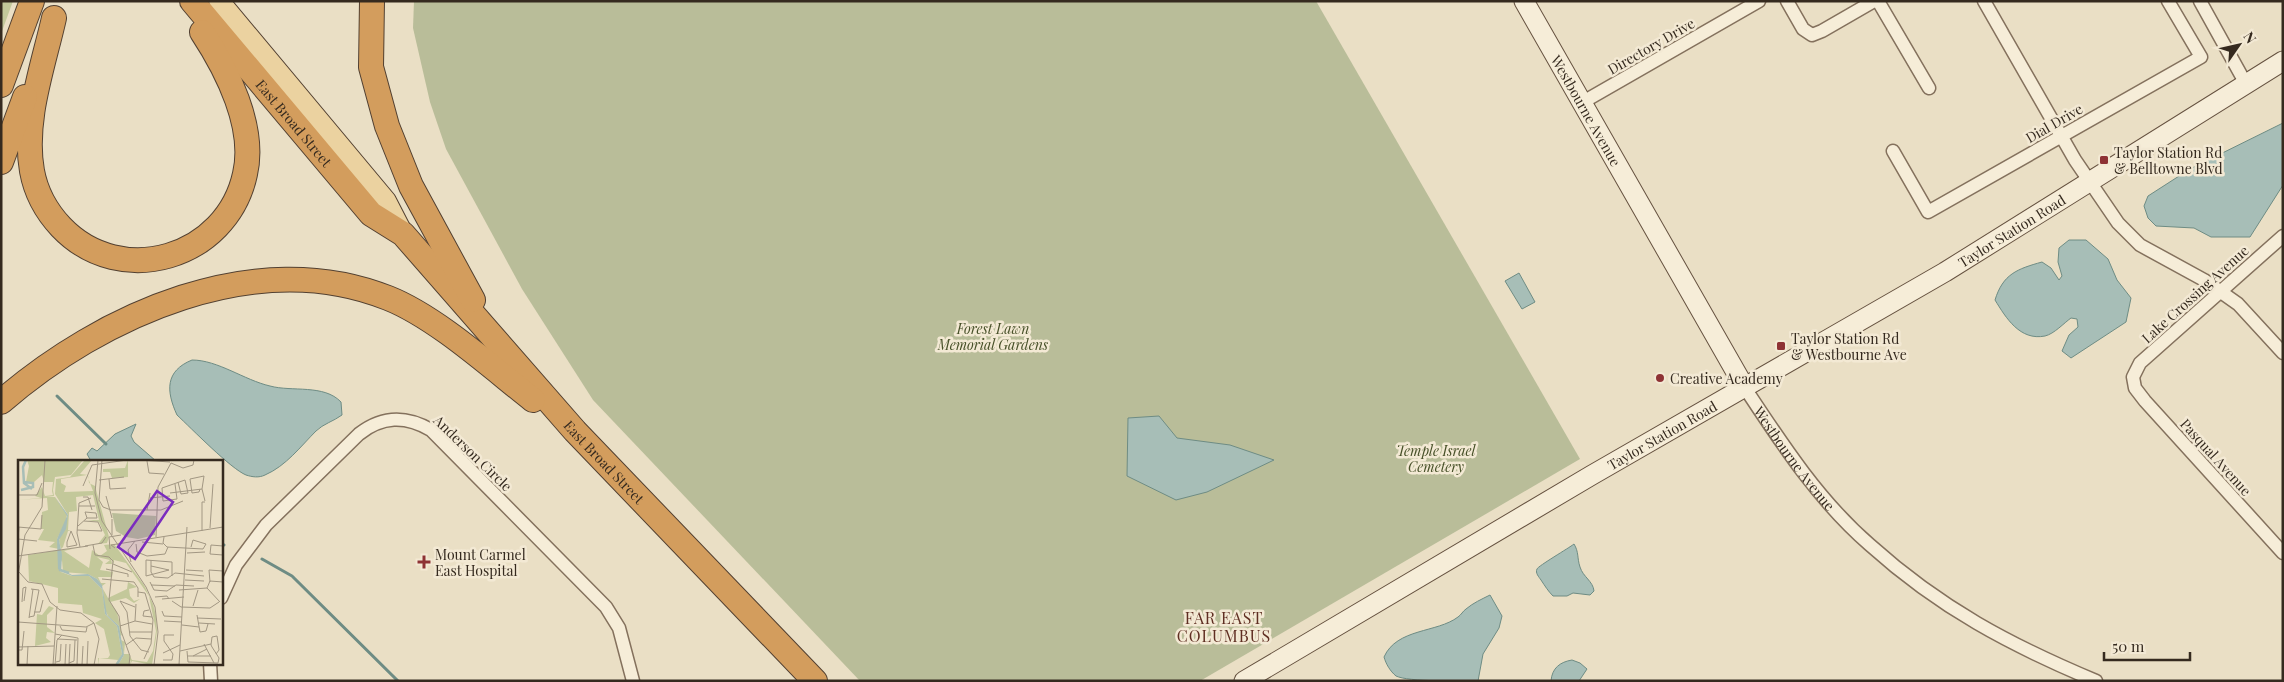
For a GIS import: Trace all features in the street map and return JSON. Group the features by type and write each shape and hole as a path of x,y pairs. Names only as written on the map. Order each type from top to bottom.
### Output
{"highway":[{"path":"1,86 32,1"},
{"path":"57,10 34,104 30,133 30,160 36,186 48,212 84,246 95,252 121,259 161,259 199,242 220,224 236,200 246,172 246,144 241,112 235,95 213,48 182,1"},
{"name":"East Broad Street","path":"192,1 371,214 403,234 575,432 815,681"},
{"path":"372,1 370,67 387,126 411,186 494,339"},
{"path":"1,162 57,10"},
{"path":"1,402 62,354 118,324 194,295 231,285 286,278 338,283 388,298 431,322 575,432"}],"main road":[{"name":"East Broad Street","path":"219,1 386,201 403,234"},
{"name":"Westbourne Avenue","path":"1524,1 1745,388"},
{"name":"Taylor Station Road","path":"1244,681 1605,468 1953,267 2283,61"}],"street":[{"name":"Directory Drive","path":"1583,102 1759,1"},
{"path":"1787,1 1803,29 1812,34 1822,31 1874,1"},
{"path":"1878,1 1929,88"},
{"path":"1984,1 2062,136 2118,223 2140,245 2221,290 2238,304 2283,353"},
{"name":"Dial Drive","path":"1893,151 1928,212 2201,57 2168,1"},
{"path":"2200,1 2246,84"},
{"name":"Lake Crossing Avenue","path":"2133,377 2140,363 2283,236"},
{"name":"Pasqual Avenue","path":"2133,377 2135,388 2145,401 2283,553"},
{"name":"Westbourne Avenue","path":"1745,388 1788,453 1823,497 1869,545 1937,599 1987,631 2033,654 2096,681"},
{"name":"Anderson Circle","path":"222,596 236,565 266,525 359,434 370,425 384,420 408,420 431,430 606,607 619,628 633,681"},
{"path":"210,664 211,681"}],"green space":[{"path":"1,1 13,1 1,34"},
{"name":"Forest Lawn Memorial Gardens","path":"414,1 1316,1 1580,459 1200,681 860,681 593,400 522,289 446,149 430,102 413,28"}],"water":[{"path":"2283,123 2283,185 2250,237 2211,237 2194,228 2156,226 2148,218 2144,206 2148,196 2190,169"},
{"path":"2069,240 2086,240 2108,259 2117,280 2131,298 2126,322 2071,358 2062,351 2069,335 2078,327 2077,319 2071,318 2048,335 2036,337 2021,332 2015,327 1995,300 1998,291 2007,278 2018,270 2042,262 2051,268 2059,280 2062,276 2058,262 2059,248"},
{"path":"1519,273 1535,302 1522,309 1505,281"},
{"path":"192,360 212,363 270,386 307,389 326,393 334,396 341,402 342,415 319,429 293,455 273,471 260,477 246,475 221,457 177,415 171,398 170,383 172,376 177,370"},
{"path":"1159,416 1177,438 1230,445 1274,460 1207,492 1176,500 1127,476 1128,418"},
{"path":"136,424 131,436 134,442 155,460 90,460 87,454 92,448 97,451 115,434"},
{"path":"1574,544 1581,570 1592,584 1594,591 1590,595 1573,593 1567,596 1553,596 1536,572 1537,569"},
{"path":"1490,595 1502,616 1499,628 1483,654 1478,681 1435,681 1402,678 1396,676 1390,670 1384,657 1398,641 1449,622 1472,605"},
{"path":"1572,660 1580,663 1587,669 1579,681 1551,681 1557,666"}],"waterway":[{"path":"57,396 106,444"},
{"path":"262,559 292,576 398,681"}],"place":[{"name":"Taylor Station Rd & Belltowne Blvd","path":"2104,160"},
{"name":"Taylor Station Rd & Westbourne Ave","path":"1781,346"},
{"name":"Creative Academy","path":"1660,378"},
{"name":"Mount Carmel East Hospital","path":"424,562"}],"district":[{"name":"FAR EAST COLUMBUS","path":"1224,626"}],"park label":[{"name":"Temple Israel Cemetery","path":"1436,458"}]}
